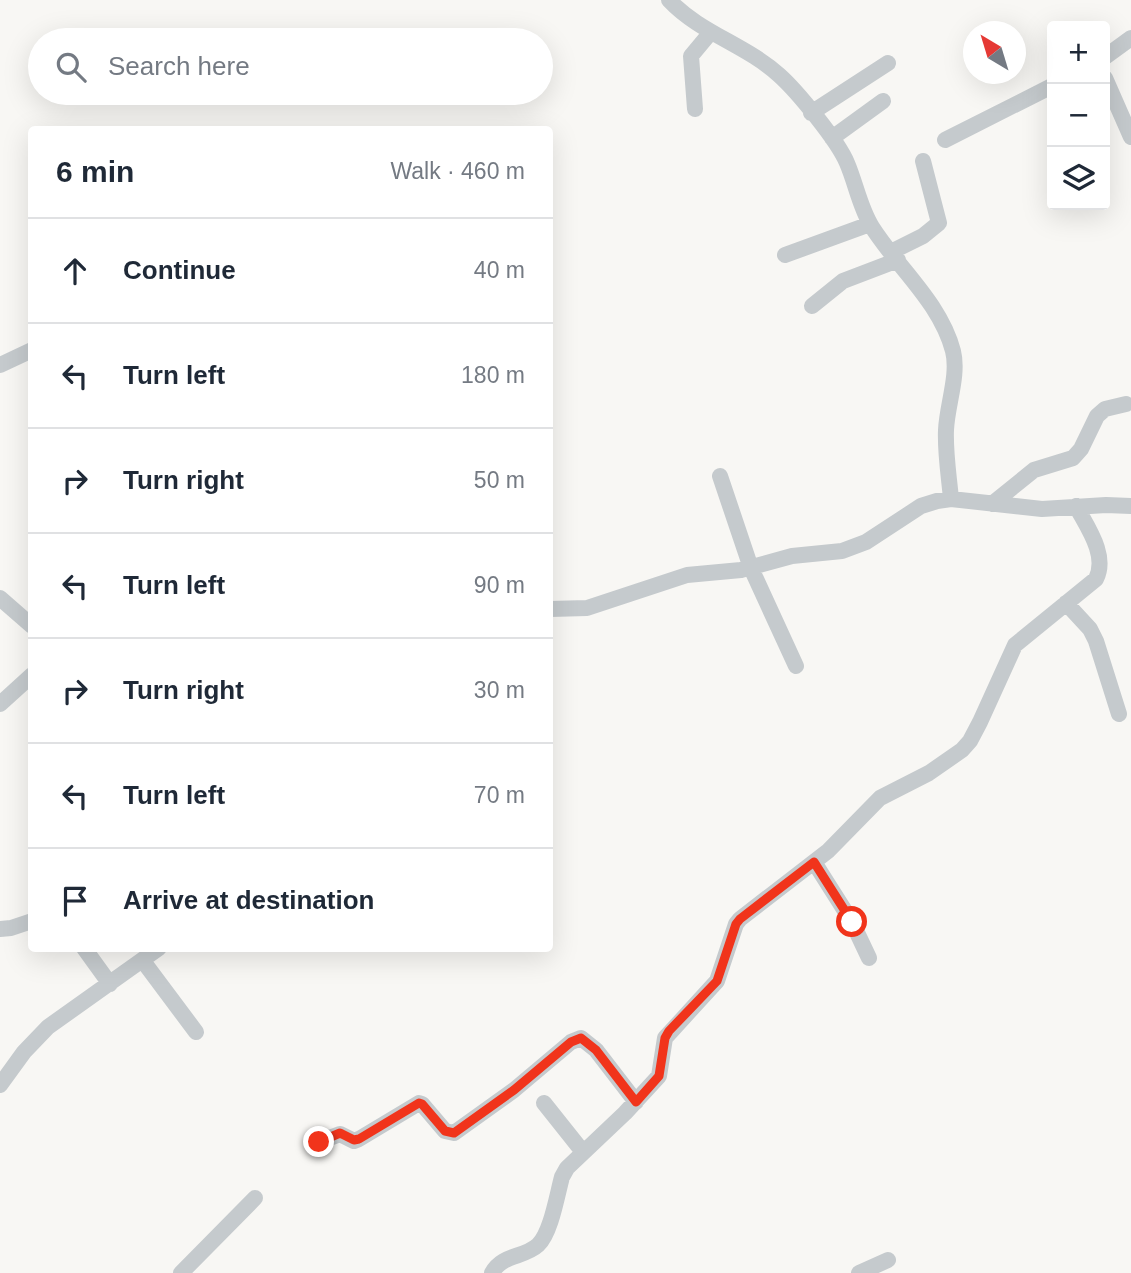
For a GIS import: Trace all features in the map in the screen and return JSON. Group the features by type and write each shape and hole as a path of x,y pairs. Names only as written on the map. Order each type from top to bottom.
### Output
{"street":[{"path":"669,0 689,18 780,76 832,138 846,160 870,224 923,291 954,355 946,429 951,499"},
{"path":"695,109 691,56 711,32"},
{"path":"1110,53 1131,38"},
{"path":"811,113 888,63"},
{"path":"1108,84 1131,136"},
{"path":"945,140 1047,89"},
{"path":"832,138 883,101"},
{"path":"812,306 843,281 894,256 939,223 923,161"},
{"path":"785,255 870,224"},
{"path":"0,365 28,352"},
{"path":"992,504 1034,470 1073,458 1081,449 1101,412 1126,404"},
{"path":"720,476 751,568 796,666"},
{"path":"553,609 587,608 679,577 751,568 792,556 842,551 866,541 921,506 937,501 951,499 1042,509 1131,506"},
{"path":"492,1273 502,1261 540,1244 548,1228 562,1177 583,1152 636,1102 659,1076 665,1038 717,981 736,924 748,911 814,862 880,798 929,773 962,750 980,722 1015,645 1096,579 1100,563 1095,545 1076,506"},
{"path":"0,598 28,622"},
{"path":"1066,603 1090,629 1096,641 1119,714"},
{"path":"0,704 28,679"},
{"path":"814,862 852,922 869,958"},
{"path":"0,929 28,922"},
{"path":"89,952 110,984"},
{"path":"0,1085 32,1042 48,1027 154,952"},
{"path":"143,961 196,1032"},
{"path":"319,1142 340,1133 354,1140 359,1139 419,1103 445,1131 454,1133 514,1090 571,1042 581,1038 596,1050 636,1102"},
{"path":"544,1103 583,1152"},
{"path":"181,1273 255,1198"},
{"path":"859,1273 888,1260"}],"route":[{"path":"319,1142 340,1133 354,1140 359,1139 419,1103 445,1131 454,1133 514,1090 571,1042 581,1038 596,1050 636,1102 659,1076 663,1046 669,1031 717,981 736,924 748,911 814,862 852,922"}]}
